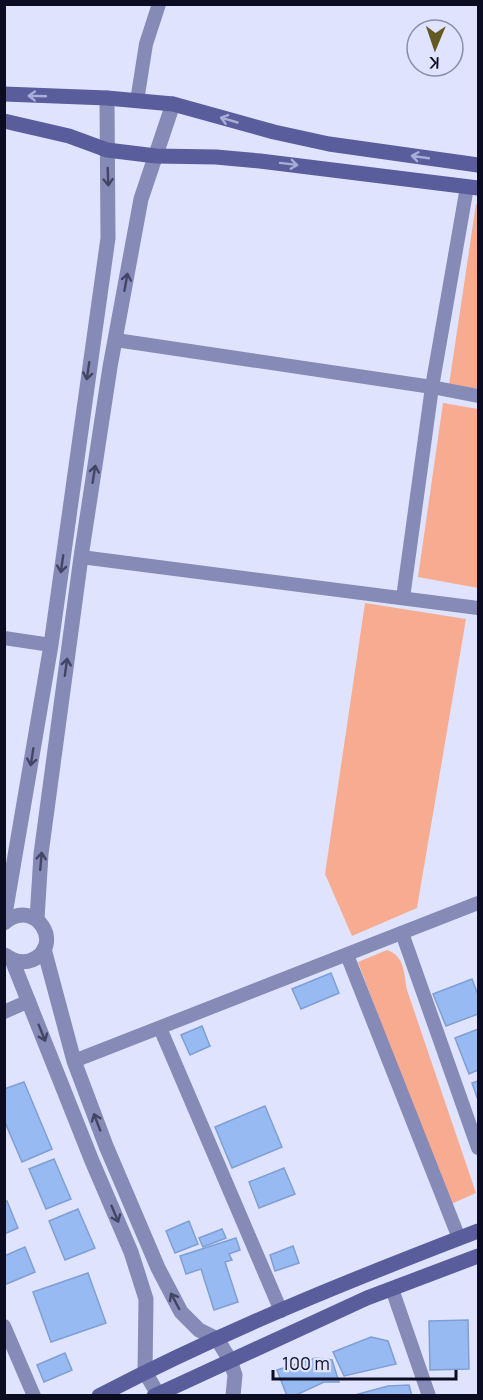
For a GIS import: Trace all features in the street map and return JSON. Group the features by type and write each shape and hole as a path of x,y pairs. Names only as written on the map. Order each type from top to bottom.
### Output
{"main road":[{"path":"4,94 107,98 173,104 263,129 329,144 478,165"},
{"path":"4,120 69,136 107,150 156,156 216,157 260,161 473,188"},
{"path":"99,1395 356,1277 478,1231"},
{"path":"157,1395 230,1360 392,1289 478,1256"}],"street":[{"path":"137,101 146,44 159,4"},
{"path":"4,921 51,645 108,238 107,98"},
{"path":"173,104 141,199 116,340 81,557 41,854 37,919 46,935 44,949 74,1061 106,1146 158,1268 181,1312 199,1330 217,1339 230,1360 235,1375 233,1395"},
{"path":"403,598 432,387 473,188"},
{"path":"116,340 432,387 478,396"},
{"path":"81,557 478,608"},
{"path":"4,638 51,645"},
{"path":"74,1061 478,903"},
{"path":"4,921 16,915 37,919"},
{"path":"402,933 478,1148"},
{"path":"7,956 19,962 33,960 44,949"},
{"path":"347,955 459,1239"},
{"path":"7,956 29,1001 134,1261 146,1299 145,1372 157,1395"},
{"path":"4,1012 29,1001"},
{"path":"160,1028 281,1311"},
{"path":"392,1289 429,1395"},
{"path":"4,1326 34,1395"}],"shaded area":[{"path":"476,204 478,204 478,391 449,385"},
{"path":"443,403 478,409 478,588 418,577"},
{"path":"365,603 466,619 417,908 352,936 325,874"},
{"path":"387,950 397,957 403,966 407,990 476,1193 449,1205 358,962"}],"building":[{"path":"331,973 339,993 301,1009 292,989"},
{"path":"472,979 478,995 478,1014 446,1026 433,994"},
{"path":"202,1026 210,1046 190,1055 181,1035"},
{"path":"478,1029 478,1070 469,1074 455,1038"},
{"path":"478,1081 478,1100 472,1083"},
{"path":"24,1082 52,1149 22,1162 4,1120 4,1089"},
{"path":"265,1106 282,1147 232,1168 215,1127"},
{"path":"54,1159 71,1199 46,1209 29,1169"},
{"path":"284,1168 295,1194 259,1208 249,1182"},
{"path":"7,1201 18,1228 4,1234 4,1202"},
{"path":"78,1209 95,1248 65,1260 49,1221"},
{"path":"189,1221 198,1244 175,1253 166,1231"},
{"path":"222,1229 226,1238 203,1247 199,1238"},
{"path":"236,1238 240,1250 229,1254 232,1260 225,1262 238,1302 214,1310 201,1269 186,1274 180,1256"},
{"path":"293,1246 299,1263 275,1271 270,1255"},
{"path":"25,1247 35,1272 4,1285 4,1256"},
{"path":"88,1273 106,1323 51,1342 33,1292"},
{"path":"468,1320 469,1369 430,1370 429,1321"},
{"path":"371,1337 388,1341 396,1364 344,1376 333,1352"},
{"path":"65,1353 72,1370 44,1382 37,1365"},
{"path":"315,1358 332,1360 339,1382 324,1382 294,1396 287,1396 277,1370"},
{"path":"409,1385 412,1396 351,1396 388,1386"}]}
